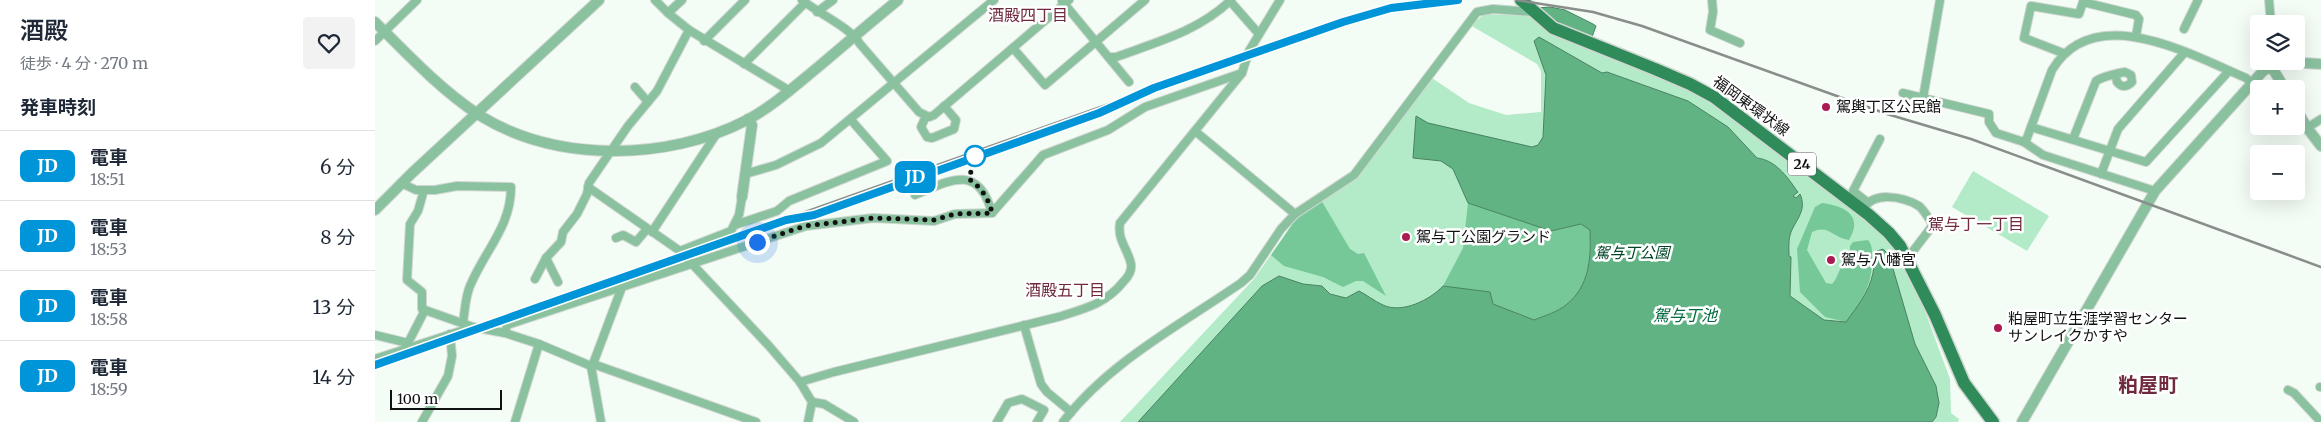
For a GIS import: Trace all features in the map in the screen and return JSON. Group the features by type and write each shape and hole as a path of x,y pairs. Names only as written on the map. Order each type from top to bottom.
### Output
{"main road":[{"name":"福岡東環状線","path":"1521,0 1553,28 1655,69 1714,97 1865,206 1900,246 1935,315 1964,383 1977,404 1993,422"}],"street":[{"path":"375,41 417,0"},
{"path":"375,210 401,183 599,0"},
{"path":"655,0 668,14 704,41 790,90"},
{"path":"668,14 682,0"},
{"path":"704,41 745,0"},
{"path":"817,12 833,0"},
{"path":"375,22 446,90 477,113 522,134 578,149 611,151 659,149 717,133 748,120 790,90 898,0"},
{"path":"745,174 800,155 821,143 994,0"},
{"path":"1013,48 1045,85 1145,0"},
{"path":"1109,57 1116,57 1188,31 1218,12 1231,0 1259,34"},
{"path":"800,382 1093,307 1107,299 1130,274 1131,268 1119,232 1120,224 1242,73 1249,51 1280,0"},
{"path":"1712,0 1713,12 1710,30 1740,42"},
{"path":"1923,98 1940,0"},
{"path":"2184,30 2198,0"},
{"path":"2269,0 2270,15"},
{"path":"744,64 803,1 817,12 855,35 860,44 919,112 926,116 933,115 1013,48 1065,1 1129,82"},
{"path":"2063,53 2023,38 2031,6 2079,14 2083,2 2136,15 2139,19 2136,36"},
{"path":"1063,422 1096,385 1124,362 1241,283 1250,274 1281,229 1295,214 1354,175 1477,12 1493,9 1533,12"},
{"path":"535,279 546,258 561,242 563,232 577,214 588,187 611,151 657,91 689,30"},
{"path":"2024,142 2052,70 2063,53 2075,44 2089,38 2108,35 2136,36 2155,40 2250,81"},
{"path":"2101,174 2118,129 2185,52"},
{"path":"2305,63 2321,64"},
{"path":"2255,80 2264,70"},
{"path":"2031,127 2145,162 2229,71"},
{"path":"505,333 507,325 805,226 873,218 934,220 955,214 992,213 1043,155 1108,130 1145,107 1242,73"},
{"path":"2073,139 2094,84 2103,77 2116,76"},
{"path":"2022,422 2155,191 2250,85"},
{"path":"635,87 648,102"},
{"path":"1903,93 1989,114 1989,122 1996,133 2024,142 2043,155 2155,191"},
{"path":"926,116 921,127 927,137 932,138 954,129 957,123 945,106"},
{"path":"2307,128 2321,119"},
{"path":"680,250 731,231 735,225 739,215 752,125 748,120"},
{"path":"735,225 777,211 789,201 887,161 851,120"},
{"path":"2305,125 2321,146"},
{"path":"1195,131 1295,214"},
{"path":"616,238 623,235 636,242 649,231 717,133"},
{"path":"1880,139 1853,192 1865,206 1875,198 1898,197 1920,206 1933,225 1907,259"},
{"path":"915,195 955,179 969,179 977,185 990,206 992,213"},
{"path":"401,183 416,190 457,186 511,186 509,212 471,284 465,300 463,323"},
{"path":"588,187 649,231 680,250 691,265 747,321 800,382 812,402 807,422"},
{"path":"424,190 418,211 410,224 407,280 422,292 422,309 473,327 505,333 539,344 592,365 756,422"},
{"path":"546,258 558,282"},
{"path":"601,422 592,365 622,286"},
{"path":"407,345 425,310"},
{"path":"1024,325 1041,384 1047,392 1071,412"},
{"path":"375,359 407,345 473,327"},
{"path":"422,422 447,376 451,356 450,334"},
{"path":"375,335 407,345"},
{"path":"515,422 539,344"},
{"path":"2288,390 2294,392 2321,422"},
{"path":"997,422 1009,403 1023,399 1044,410 1037,422"},
{"path":"812,402 824,404 854,422"}],"green space":[{"name":"駕与丁池","path":"1485,14 1531,16 1546,30 1575,44 1681,85 1743,124 1866,216 1895,247 1912,276 1950,379 1951,413 1959,419 1958,422 1120,422 1254,279 1298,216 1355,176 1429,76 1469,103 1506,115 1541,112 1541,71 1537,64 1470,25"},
{"path":"1973,171 2049,216 2027,251 1952,207"}],"shaded area":[{"path":"1321,200 1350,249 1358,254 1364,253 1386,296 1363,281 1356,281 1343,287 1323,277 1284,266 1271,255 1298,216"},
{"path":"1468,203 1551,231 1582,224 1590,230 1589,261 1585,280 1574,297 1555,312 1534,320 1492,304 1490,292 1443,286 1463,248"},
{"path":"1822,203 1844,209 1853,218 1854,224 1849,240 1822,229 1812,232 1807,250 1826,283 1832,284 1841,268 1853,257 1850,246 1853,242 1868,240 1872,251 1872,268 1868,285 1857,307 1846,322 1825,317 1800,292 1797,249 1815,207"}],"water":[{"path":"1550,7 1565,10 1596,26 1592,37 1561,24 1537,8"},
{"name":"駕与丁池","path":"1539,37 1602,73 1607,72 1688,101 1728,127 1757,158 1775,165 1798,192 1793,196 1796,198 1800,194 1802,200 1802,209 1789,238 1789,256 1791,257 1790,296 1824,320 1846,322 1869,287 1875,254 1883,249 1889,255 1915,344 1936,386 1939,403 1936,417 1932,422 1138,422 1262,286 1279,276 1303,284 1322,286 1330,294 1346,298 1359,291 1380,303 1399,308 1423,301 1443,286 1490,292 1493,304 1534,320 1559,310 1566,305 1580,289 1587,271 1590,251 1590,230 1581,224 1551,231 1468,203 1453,169 1441,161 1413,158 1416,116 1428,123 1532,147 1538,145 1543,137 1546,75 1534,41"}],"railway":[{"path":"1148,90 1343,22 1391,8 1459,0"},
{"path":"1516,0 1593,12 1642,26 1887,114 1971,139 2321,267"},
{"path":"375,365 1154,88"}],"train":[{"name":"JD","path":"375,365 786,220 814,215 1099,113 1154,88 1343,22 1391,8 1458,0"}],"place":[{"name":"駕輿丁区公民館","path":"1826,107"},
{"name":"駕与丁公園グランド","path":"1406,237"},
{"name":"駕与八幡宮","path":"1831,260"},
{"name":"粕屋町立生涯学習センター サンレイクかすや","path":"1998,328"}],"district":[{"name":"酒殿四丁目","path":"1028,15"},
{"name":"駕与丁一丁目","path":"1976,224"},
{"name":"酒殿五丁目","path":"1065,290"},
{"name":"粕屋町","path":"2148,385"}],"route":[{"path":"757,242 805,226 873,218 934,220 955,214 992,213 985,196 977,185 969,179 975,156"}],"park label":[{"name":"駕与丁公園","path":"1632,253"}]}
